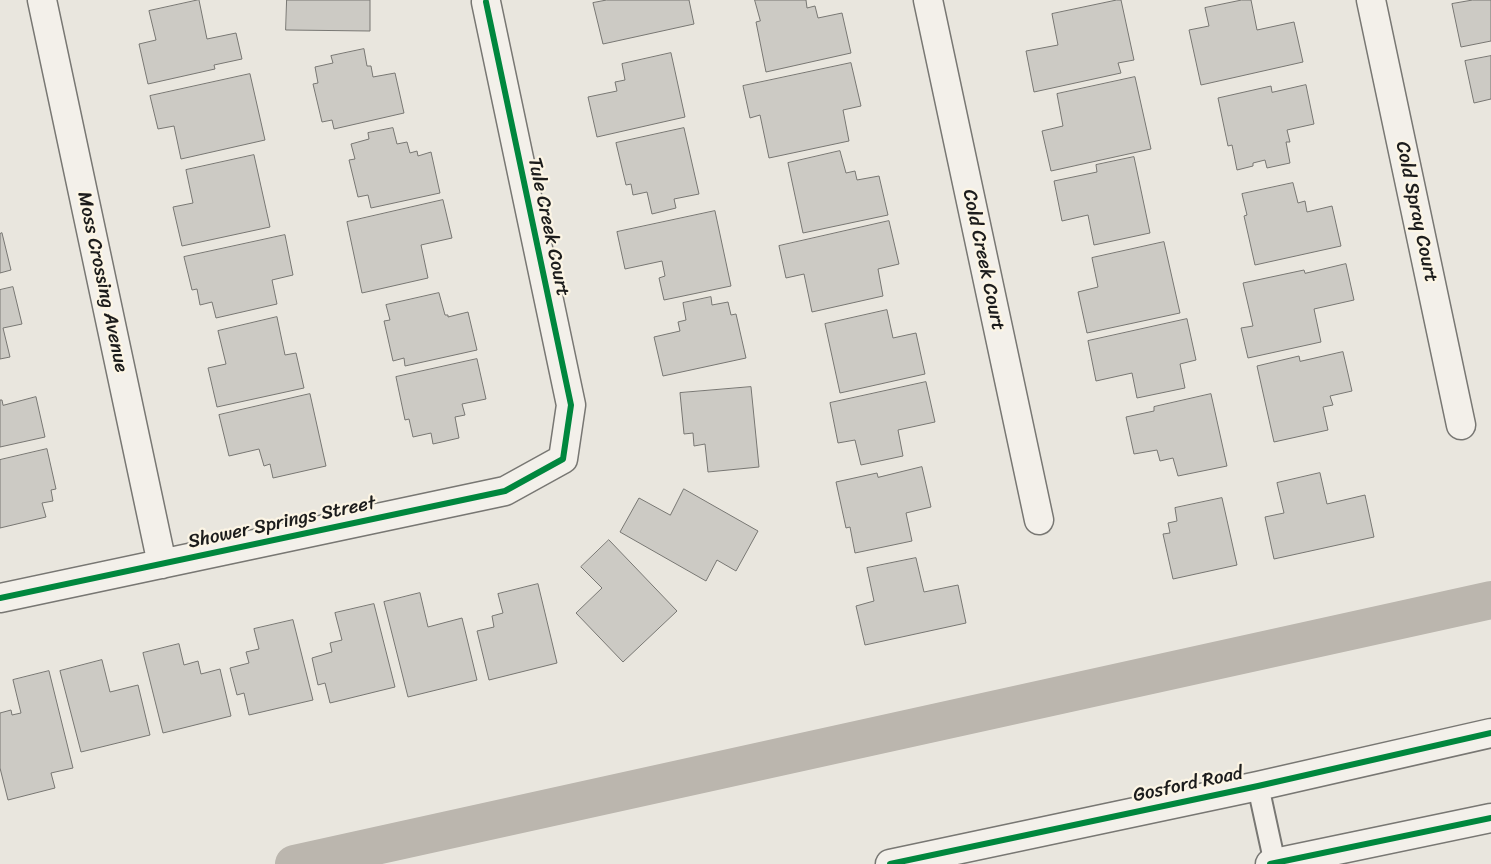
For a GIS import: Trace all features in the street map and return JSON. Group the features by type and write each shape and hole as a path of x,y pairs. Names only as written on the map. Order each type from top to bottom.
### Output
{"street":[{"name":"Moss Crossing Avenue","path":"42,0 162,564"},
{"name":"Cold Creek Court","path":"928,0 1038,520"},
{"name":"Cold Spray Court","path":"1371,0 1461,424"},
{"name":"Tule Creek Court","path":"486,2 571,404 563,459"},
{"name":"Shower Springs Street","path":"0,598 505,491 563,459"},
{"name":"Gosford Road","path":"890,864 1258,786 1491,733"},
{"path":"1273,864 1491,818"}],"lane":[{"path":"1258,786 1273,864"}],"building":[{"path":"199,0 207,39 236,33 242,59 214,65 215,69 148,84 139,44 156,40 149,11"},
{"path":"287,0 370,0 370,31 286,30"},
{"path":"607,0 689,0 694,24 603,44 593,3"},
{"path":"755,0 806,0 807,8 815,6 818,18 842,13 851,53 766,72 756,22 760,21"},
{"path":"1121,0 1134,60 1118,63 1121,73 1034,92 1026,51 1058,45 1052,14"},
{"path":"1242,0 1251,0 1257,30 1294,22 1303,62 1201,85 1189,30 1209,26 1205,8"},
{"path":"1473,0 1491,0 1491,41 1461,47 1452,4"},
{"path":"364,49 367,66 371,66 373,77 395,73 404,113 334,129 332,120 322,122 313,84 318,83 315,67 333,63 331,56"},
{"path":"671,53 685,117 597,137 588,97 617,91 615,82 625,80 622,64"},
{"path":"1491,56 1491,99 1474,103 1465,61"},
{"path":"851,63 861,106 843,110 849,141 769,158 760,115 750,118 743,86"},
{"path":"250,74 265,140 181,159 174,126 158,129 150,96"},
{"path":"1135,77 1151,149 1051,171 1042,131 1063,126 1057,94"},
{"path":"1306,85 1314,124 1287,130 1290,142 1286,142 1290,163 1267,168 1265,160 1253,163 1253,166 1237,170 1232,145 1228,146 1218,98 1271,86 1272,92"},
{"path":"393,128 397,144 407,142 410,153 417,151 418,156 431,152 440,193 371,208 368,195 358,197 349,160 355,159 351,144 369,139 368,133"},
{"path":"684,128 699,194 674,199 676,208 652,214 647,192 633,195 631,184 626,185 616,143"},
{"path":"840,151 846,173 855,171 857,180 879,176 888,215 803,233 788,163"},
{"path":"254,155 270,227 182,246 173,207 193,203 186,170"},
{"path":"1134,157 1150,233 1094,245 1088,215 1062,221 1054,181 1097,172 1096,165"},
{"path":"1293,183 1298,203 1305,201 1307,212 1332,206 1341,246 1255,265 1244,216 1247,215 1242,194"},
{"path":"443,200 452,238 421,245 428,278 362,293 347,222"},
{"path":"715,211 731,286 664,300 659,278 665,276 662,261 625,269 617,232"},
{"path":"889,221 899,264 878,269 883,296 812,312 804,274 786,278 779,246"},
{"path":"2,233 11,270 0,273 0,234"},
{"path":"285,235 293,275 272,280 277,304 216,318 212,302 200,305 197,289 192,290 184,257"},
{"path":"1164,242 1180,313 1087,333 1078,292 1098,287 1092,258"},
{"path":"1346,264 1354,300 1314,309 1321,342 1248,358 1241,328 1253,326 1243,283 1304,270 1305,273"},
{"path":"13,287 22,324 3,328 10,357 0,359 0,290"},
{"path":"439,293 445,315 448,315 448,317 468,312 477,350 405,366 404,358 393,361 384,321 390,320 386,305"},
{"path":"711,297 712,305 728,302 731,315 736,314 746,358 663,376 654,337 680,331 678,322 686,320 683,303"},
{"path":"887,310 893,338 916,333 925,374 840,393 825,324"},
{"path":"277,317 285,355 296,353 304,388 217,407 208,368 226,364 218,331"},
{"path":"1187,319 1196,360 1180,364 1185,388 1137,398 1132,373 1096,381 1088,341"},
{"path":"1343,352 1352,391 1330,396 1333,405 1323,407 1328,430 1274,442 1257,366 1299,356 1300,361"},
{"path":"477,359 486,399 462,404 465,415 455,417 459,438 433,444 431,433 413,437 409,419 405,420 396,377"},
{"path":"926,382 935,422 898,430 903,456 861,465 855,440 838,443 830,403"},
{"path":"751,387 759,467 708,472 705,444 694,446 693,433 684,434 680,393"},
{"path":"310,394 326,466 273,478 270,464 264,466 259,449 229,456 219,415"},
{"path":"1211,394 1227,466 1178,476 1173,458 1160,461 1157,450 1134,454 1126,417 1154,411 1154,407"},
{"path":"36,397 45,437 0,447 0,400 2,400 3,405"},
{"path":"47,449 56,489 51,490 53,501 42,503 46,517 0,528 0,460"},
{"path":"922,467 931,507 906,513 912,541 855,553 850,527 846,528 836,482 877,473 878,477"},
{"path":"1320,473 1327,504 1365,495 1374,537 1274,559 1265,517 1284,513 1277,483"},
{"path":"684,489 758,531 736,571 717,560 706,581 620,532 639,498 670,515"},
{"path":"1222,498 1237,565 1173,579 1163,534 1170,533 1168,523 1177,521 1175,508"},
{"path":"609,540 677,611 623,662 576,613 602,588 581,567"},
{"path":"916,558 924,592 958,585 966,623 865,645 856,606 874,601 867,568"},
{"path":"538,584 557,663 489,680 477,631 494,627 492,616 503,613 498,594"},
{"path":"420,593 428,627 462,618 477,680 408,697 384,602"},
{"path":"374,604 395,687 330,703 325,683 318,685 312,658 332,652 330,643 342,640 335,613"},
{"path":"293,620 313,700 249,715 244,693 237,695 230,668 249,663 246,652 259,649 254,629"},
{"path":"179,644 184,665 198,661 201,674 220,669 231,716 163,733 143,653"},
{"path":"102,660 110,692 138,685 150,735 81,752 60,671"},
{"path":"49,671 73,768 51,773 55,788 8,800 0,768 0,713 11,710 12,715 21,713 13,680"}],"waterway":[{"path":"294,864 1491,600"}],"cycle path":[{"path":"0,598 505,491 563,459 571,405 486,2"},
{"path":"890,864 1258,786 1491,733"},
{"path":"1270,864 1491,818"}]}
